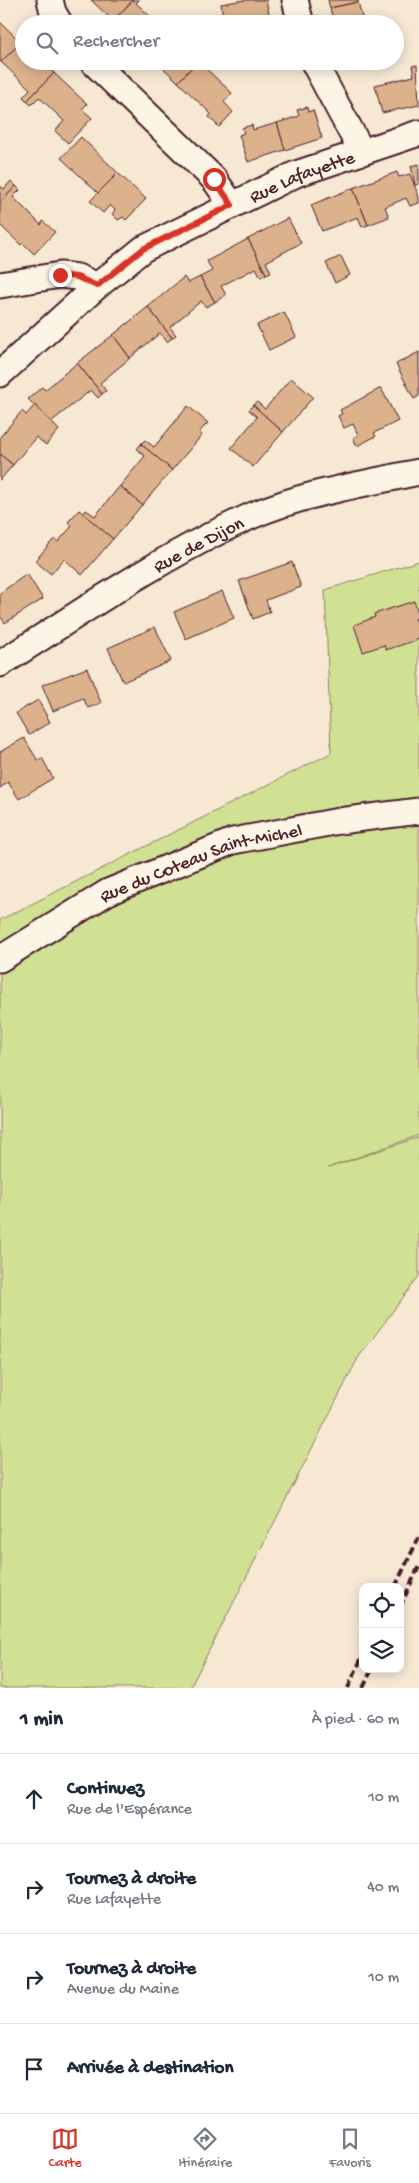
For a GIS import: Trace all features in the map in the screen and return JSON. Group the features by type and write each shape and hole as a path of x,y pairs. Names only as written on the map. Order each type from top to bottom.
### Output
{"street":[{"path":"50,0 55,15"},
{"path":"295,0 299,15"},
{"path":"101,70 214,179 232,205"},
{"path":"318,70 362,152"},
{"name":"Rue Lafayette","path":"0,374 97,286 143,249 296,174 419,133"},
{"path":"0,285 60,275 77,277 97,286"},
{"name":"Rue de Dijon","path":"0,664 150,568 252,516 303,498 419,472"},
{"name":"Rue du Coteau Saint-Michel","path":"0,959 108,892 233,841 339,821 419,811"}],"green space":[{"path":"419,561 419,1135 328,1168 419,1137 419,1276 358,1358 190,1688 0,1688 0,920 331,753 325,590"}],"building":[{"path":"91,0 133,0 119,15 107,15"},
{"path":"133,0 139,0 136,3 149,15 119,15"},
{"path":"244,0 266,0 269,15 223,15 221,4"},
{"path":"328,0 358,0 358,2 330,8"},
{"path":"358,2 362,15 332,15 330,8"},
{"path":"0,22 15,36 15,48 0,61"},
{"path":"15,48 15,70 51,70 54,73 27,101 23,97 30,89 1,62"},
{"path":"417,65 419,105 382,113 375,85 414,76 412,66"},
{"path":"165,70 189,70 178,82"},
{"path":"189,70 207,70 232,93 224,102 233,112 219,127 209,117 211,114 178,82"},
{"path":"54,73 87,104 82,109 92,118 68,143 55,131 64,121 39,97 31,105 27,101"},
{"path":"307,107 308,112 313,110 322,138 285,150 277,123 299,116 297,110"},
{"path":"277,123 285,150 248,162 239,135 244,133 242,128 252,125 253,130"},
{"path":"81,137 118,173 98,193 61,158"},
{"path":"419,164 419,184 415,185 411,166"},
{"path":"397,172 399,177 410,174 419,197 419,203 410,206 406,198 385,207 389,217 368,225 353,188"},
{"path":"118,173 146,199 126,220 123,217 118,220 112,214 115,210 110,205 103,213 90,201"},
{"path":"11,181 16,186 0,203 0,186 4,189"},
{"path":"16,186 20,190 13,197 41,225 43,221 55,232 34,254 23,243 21,245 0,225 0,203"},
{"path":"353,188 368,225 362,227 358,217 322,231 311,205"},
{"path":"288,218 301,243 266,262 271,272 266,274 248,239"},
{"path":"248,239 266,274 261,277 256,268 221,286 226,295 215,302 200,277 212,271 207,261"},
{"path":"341,256 350,275 335,283 326,263"},
{"path":"184,277 188,283 200,277 215,302 206,307 201,301 170,327 176,335 172,338 148,307"},
{"path":"148,307 172,338 167,342 160,333 130,358 113,335"},
{"path":"284,312 296,337 269,350 257,325"},
{"path":"113,335 130,358 100,383 106,391 102,394 77,363"},
{"path":"419,352 419,396 414,399 396,364"},
{"path":"77,363 102,394 98,398 91,390 51,422 28,399 42,387 45,390"},
{"path":"291,378 313,397 283,432 253,405 257,402 265,409"},
{"path":"381,388 398,421 374,433 376,436 357,446 353,438 358,435 353,424 344,428 338,416 342,414 340,410"},
{"path":"35,405 59,430 46,445 36,437 13,465 0,454 0,437 22,411 26,415"},
{"path":"253,405 283,432 253,467 231,448 257,417 249,410"},
{"path":"188,406 208,423 199,432 202,435 172,470 141,444 145,440 154,447"},
{"path":"141,444 172,470 142,505 120,486 145,456 137,449"},
{"path":"0,454 13,465 0,480"},
{"path":"120,486 142,505 113,539 83,514 86,510 95,516"},
{"path":"79,510 113,539 82,575 64,559 51,574 35,561 54,539 58,542 72,526 68,522"},
{"path":"292,562 301,587 266,600 270,612 253,619 239,581"},
{"path":"27,574 43,599 5,623 0,616 0,593"},
{"path":"222,591 234,618 186,639 174,612"},
{"path":"414,601 419,615 415,619 419,625 419,639 386,650 384,645 363,652 354,625 375,617 374,614"},
{"path":"155,627 171,661 123,682 108,648"},
{"path":"87,668 101,703 88,708 83,698 53,711 42,685"},
{"path":"38,700 50,722 29,735 16,713"},
{"path":"24,738 38,761 42,758 53,778 19,799 8,782 0,788 0,752"}],"railway":[{"path":"397,1583 419,1537"},
{"path":"404,1598 419,1566"},
{"path":"348,1688 359,1664"},
{"path":"363,1688 370,1673"}],"route":[{"path":"60,275 77,277 97,286 143,249 232,205 214,179"}]}
